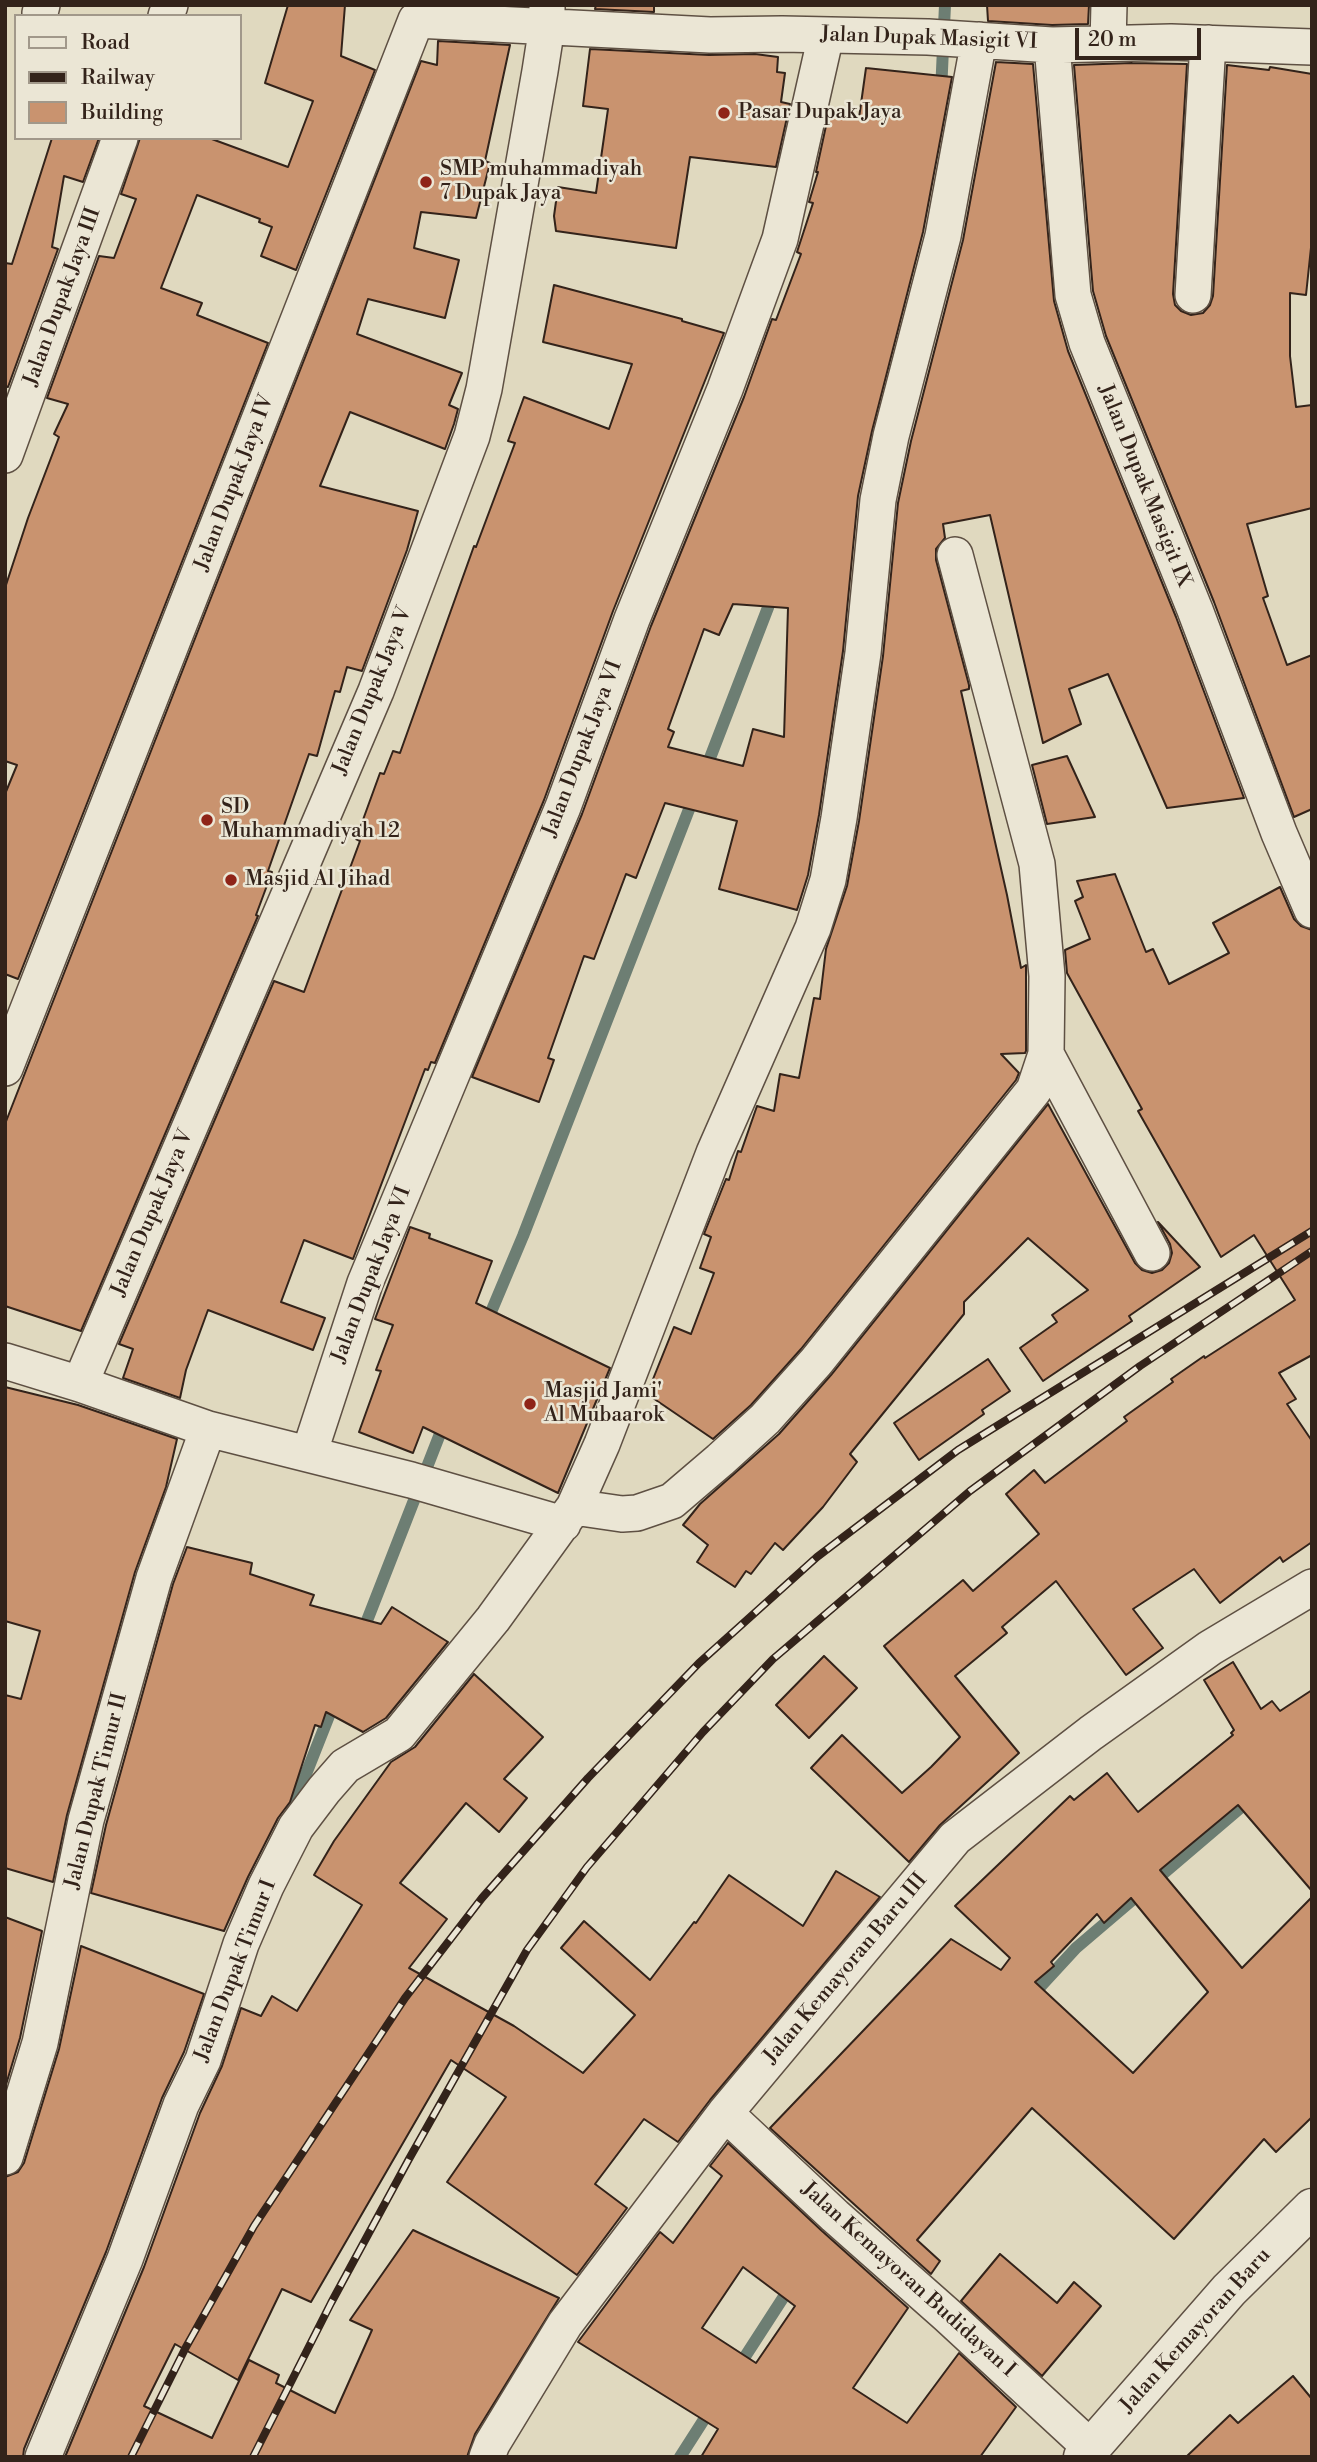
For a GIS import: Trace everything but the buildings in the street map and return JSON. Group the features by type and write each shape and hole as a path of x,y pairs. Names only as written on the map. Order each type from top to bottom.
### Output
{"street":[{"path":"1108,43 1109,5"},
{"name":"Jalan Dupak Masigit VI","path":"547,16 710,35 783,20 826,35 928,37 1052,45 1208,43 1312,47"},
{"name":"Jalan Dupak Jaya IV","path":"5,1068 416,20 547,16"},
{"name":"Jalan Dupak Jaya V","path":"80,1384 376,691 472,436 484,389 547,16"},
{"name":"Jalan Dupak Jaya VI","path":"309,1454 365,1283 564,807 632,618 725,389 776,251 826,35"},
{"name":"Jalan Dupak Timur I","path":"43,2457 125,2259 181,2105 203,2060 241,1944 296,1826 345,1766 399,1734 493,1619 569,1515 602,1444 714,1153 813,928 828,880 839,818 863,653 878,500 891,436 943,236 973,39"},
{"path":"1194,295 1208,43"},
{"name":"Jalan Dupak Masigit IX","path":"1052,45 1073,295 1087,343 1195,610 1279,833 1312,910"},
{"name":"Jalan Dupak Jaya III","path":"5,455 119,140"},
{"path":"5,1362 80,1384 208,1429 421,1483 569,1515 637,1513 672,1501 765,1419 816,1362 1034,1090 1046,1054 1047,976 1037,864 955,555"},
{"path":"1046,1054 1152,1253"},
{"name":"Jalan Dupak Timur II","path":"5,2157 40,2043 90,1807 154,1578 208,1429"},
{"name":"Jalan Kemayoran Baru III","path":"486,2457 565,2324 725,2113 955,1838 1091,1733 1210,1648 1312,1587"},
{"name":"Jalan Kemayoran Budidayan I","path":"725,2113 835,2216 947,2315 1087,2452"},
{"name":"Jalan Kemayoran Baru","path":"1087,2452 1229,2290 1312,2208"}],"waterway":[{"path":"941,92 945,5"},
{"path":"705,771 774,592"},
{"path":"486,1324 523,1236 695,794"},
{"path":"361,1636 445,1421"},
{"path":"291,1812 336,1698"},
{"path":"1029,1999 1076,1948 1252,1798"},
{"path":"737,2369 792,2284"},
{"path":"680,2457 712,2407"}],"railway":[{"path":"131,2457 186,2347 254,2226 405,1998 482,1898 588,1778 699,1663 817,1557 958,1450 1312,1231"},
{"path":"253,2457 331,2303 527,1950 587,1867 703,1732 773,1659 970,1491 1140,1366 1312,1251"}],"place":[{"name":"Pasar Dupak Jaya","path":"724,113"},
{"name":"SMP muhammadiyah 7 Dupak Jaya","path":"426,182"},
{"name":"SD Muhammadiyah 12","path":"207,820"},
{"name":"Masjid Al Jihad","path":"231,880"},
{"name":"Masjid Jami' Al Mubaarok","path":"530,1404"}]}
